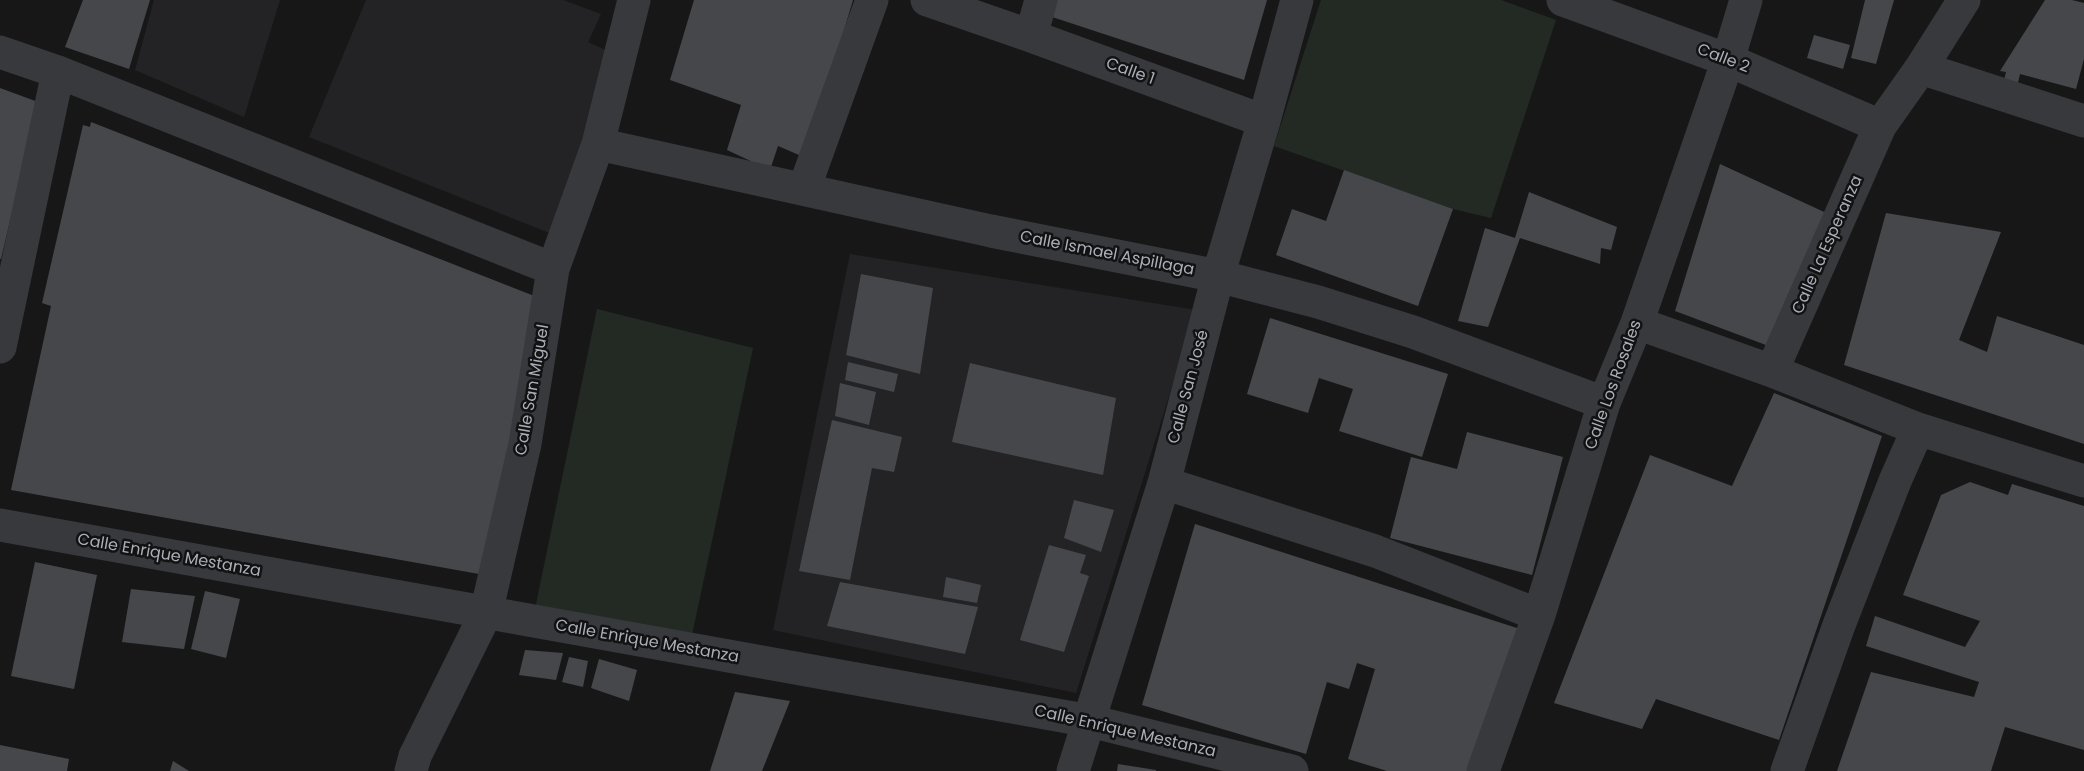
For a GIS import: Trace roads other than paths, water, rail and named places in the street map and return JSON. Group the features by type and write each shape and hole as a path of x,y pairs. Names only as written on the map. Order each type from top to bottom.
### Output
{"street":[{"name":"Calle San Miguel","path":"411,771 415,756 486,613 525,444 553,269 598,144 634,0"},
{"path":"804,189 872,0"},
{"name":"Calle 1","path":"927,0 1264,121"},
{"path":"1031,36 1041,0"},
{"name":"Calle San José","path":"1073,771 1164,483 1218,276 1297,0"},
{"name":"Calle 2","path":"1563,0 1728,60 1880,126"},
{"name":"Calle Los Rosales","path":"1483,771 1539,615 1604,403 1637,323 1728,60 1746,0"},
{"name":"Calle La Esperanza","path":"1772,371 1880,126 1921,68 1964,0"},
{"path":"0,52 58,72 553,269"},
{"path":"1921,68 2084,121"},
{"path":"0,347 58,72"},
{"name":"Calle Ismael Aspillaga","path":"598,144 991,231 1218,276 1318,302 1413,332 1604,403"},
{"path":"1637,323 1772,371 1918,429 2084,481"},
{"path":"1786,771 1839,625 1895,481 1918,429"},
{"path":"1164,483 1375,551 1539,615"},
{"name":"Calle Enrique Mestanza","path":"0,525 1090,721 1292,771"}]}
